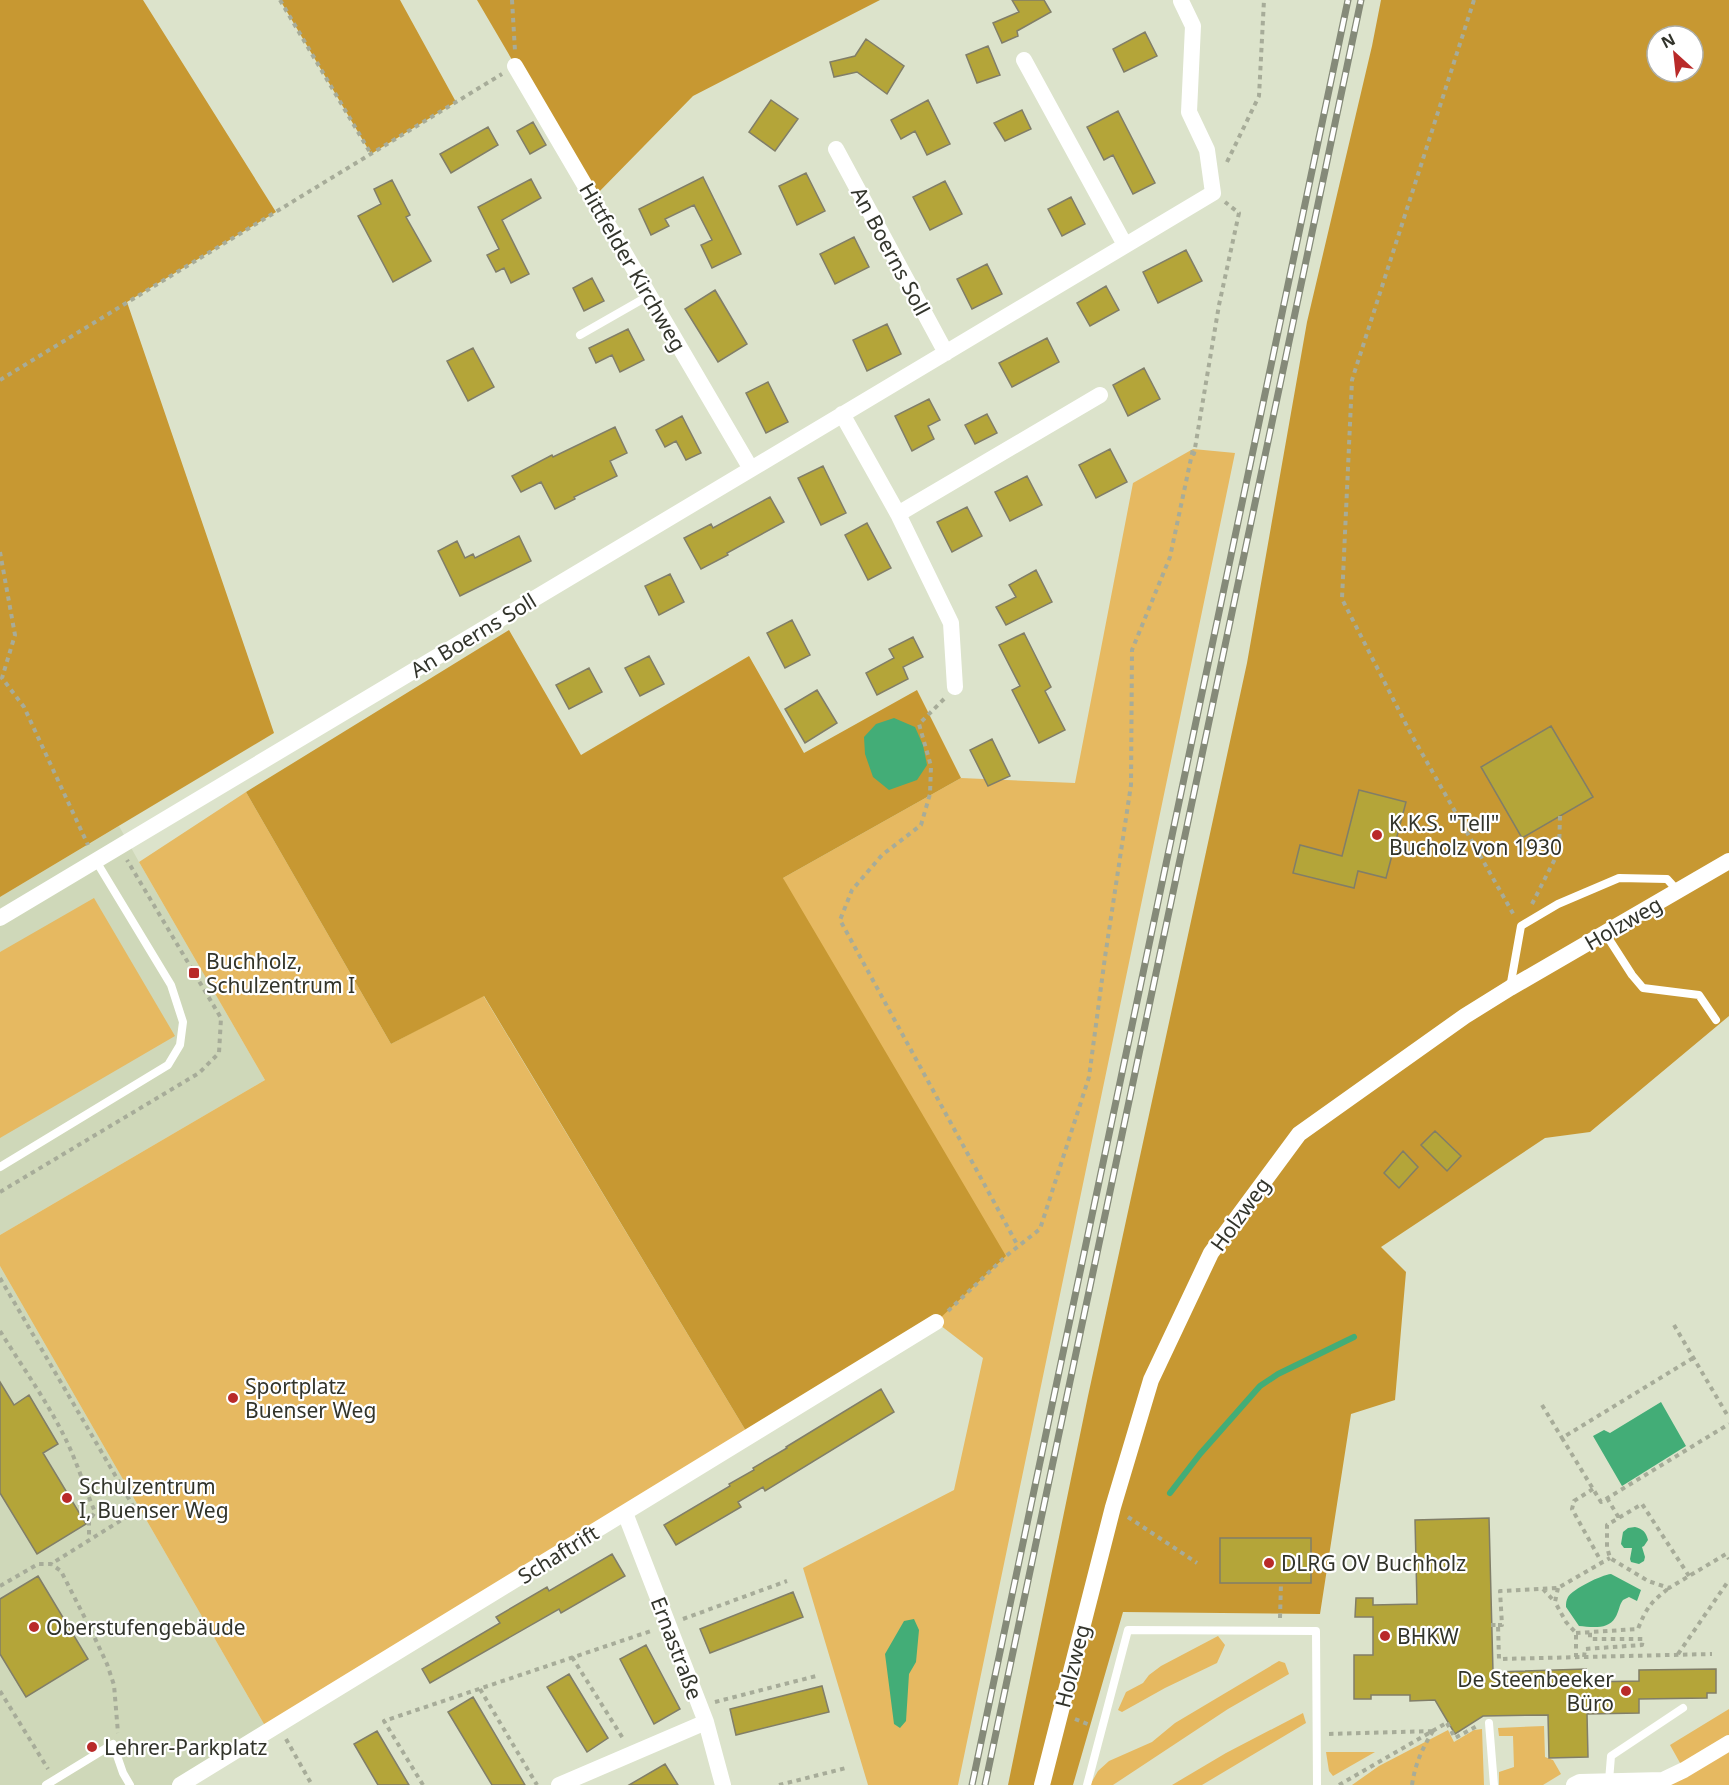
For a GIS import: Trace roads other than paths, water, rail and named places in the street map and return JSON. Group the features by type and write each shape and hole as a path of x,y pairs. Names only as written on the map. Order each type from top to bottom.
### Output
{"street":[{"name":"An Boerns Soll","path":"0,918 1213,193 1207,150 1189,112 1193,26 1181,1"},
{"path":"1024,60 1125,245"},
{"name":"Hittfelder Kirchweg","path":"515,66 751,469"},
{"name":"An Boerns Soll","path":"836,149 946,352"},
{"path":"898,514 1100,395"},
{"path":"842,414 898,514 951,622 955,687"},
{"name":"Holzweg","path":"1042,1785 1113,1507 1151,1380 1211,1253 1299,1134 1465,1016 1729,861"},
{"name":"Schaftrift","path":"180,1785 936,1322"},
{"name":"Ernastraße","path":"625,1513 703,1714 723,1785"},
{"path":"559,1785 632,1753 703,1714"},
{"path":"1574,1785 1580,1782 1663,1780 1729,1743"}],"lane":[{"path":"580,335 650,295"},
{"path":"0,1167 168,1065 180,1045 183,1022 171,985 96,861"},
{"path":"1510,988 1521,926 1558,904 1619,878 1667,879 1678,891"},
{"path":"1605,933 1643,988 1699,995 1716,1020"},
{"path":"1087,1785 1128,1630 1316,1630 1317,1785"},
{"path":"1619,1782 1611,1756 1683,1708"},
{"path":"1489,1724 1494,1785"},
{"path":"46,1785 113,1744 123,1773 130,1785"}],"waterway":[{"path":"1170,1493 1200,1454 1260,1386 1278,1374 1354,1337"}],"railway":[{"path":"972,1785 1348,0"},
{"path":"985,1785 1361,0"}],"place":[{"name":"K.K.S. \"Tell\" Bucholz von 1930","path":"1377,835"},
{"name":"Buchholz, Schulzentrum I","path":"194,973"},
{"name":"Sportplatz Buenser Weg","path":"233,1398"},
{"name":"Schulzentrum I, Buenser Weg","path":"67,1498"},
{"name":"DLRG OV Buchholz","path":"1269,1563"},
{"name":"Oberstufengebäude","path":"34,1627"},
{"name":"BHKW","path":"1385,1636"},
{"name":"De Steenbeeker Büro","path":"1626,1691"},
{"name":"Lehrer-Parkplatz","path":"92,1747"}]}
